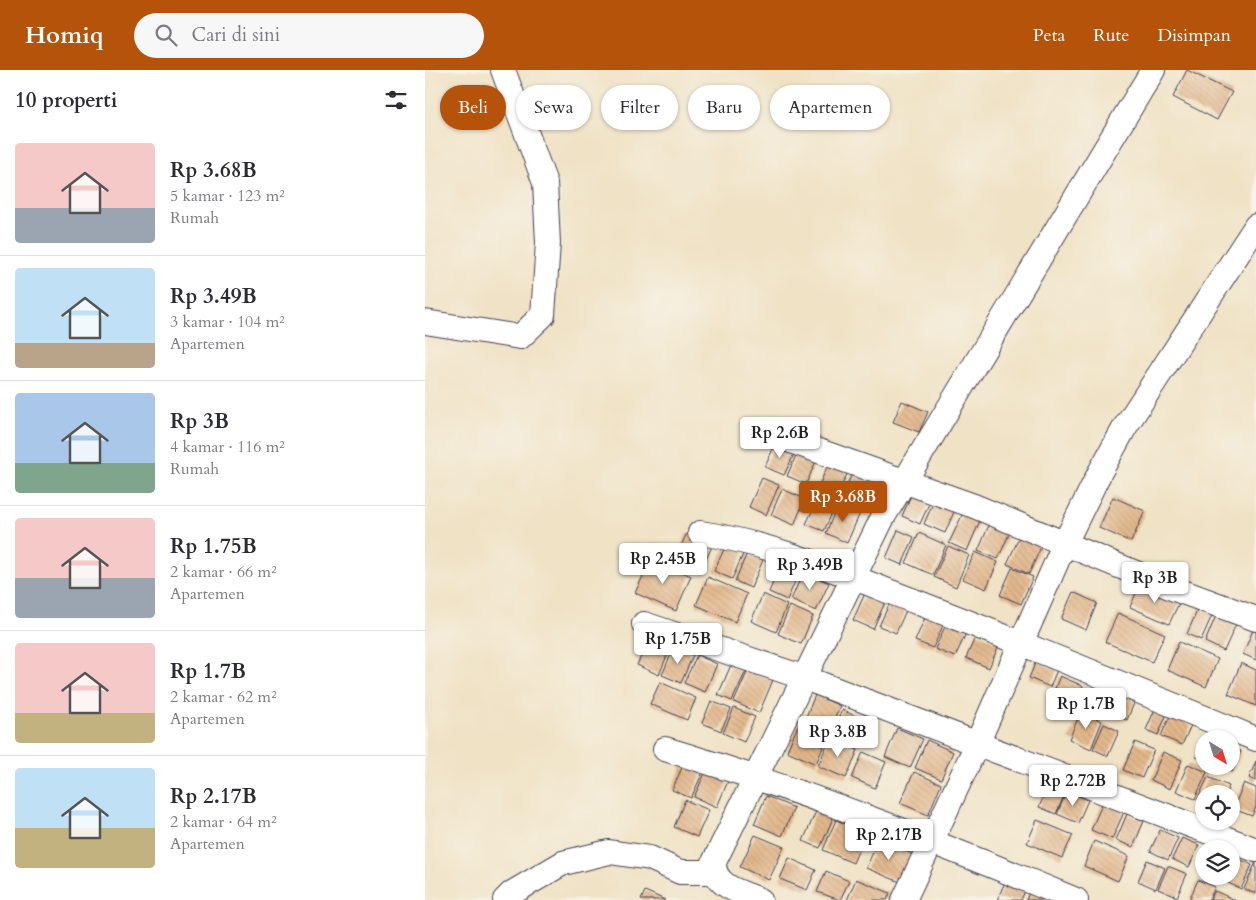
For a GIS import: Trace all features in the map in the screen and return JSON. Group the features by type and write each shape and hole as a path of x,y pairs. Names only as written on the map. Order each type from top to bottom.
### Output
{"street":[{"path":"425,322 520,338 543,315 548,243 545,183 503,70"},
{"path":"761,900 728,887 718,880 714,872 714,862 855,578 876,530 903,482 1153,70"},
{"path":"904,900 1100,472 1125,427 1256,226"},
{"path":"771,434 974,506 1065,545 1256,619"},
{"path":"700,533 736,538 855,578 1022,642 1256,739"},
{"path":"643,624 805,678 1256,850"},
{"path":"665,749 756,776 931,840 1076,900"},
{"path":"505,900 512,893 563,863 609,852 650,858 680,872 714,872"}],"building":[{"path":"1187,70 1232,92 1217,120 1173,97"},
{"path":"902,401 928,412 919,432 893,422"},
{"path":"775,444 795,452 784,475 765,467"},
{"path":"798,451 817,459 806,484 787,476"},
{"path":"829,462 849,470 837,496 818,488"},
{"path":"853,471 873,479 861,505 842,497"},
{"path":"762,478 779,485 766,515 749,507"},
{"path":"782,489 805,499 794,525 771,515"},
{"path":"913,491 931,499 920,524 902,516"},
{"path":"1113,497 1145,511 1131,542 1099,528"},
{"path":"935,498 956,507 945,533 924,524"},
{"path":"818,499 835,506 824,531 806,524"},
{"path":"838,504 860,513 847,543 826,533"},
{"path":"965,509 982,516 967,551 949,543"},
{"path":"993,516 1013,525 998,559 978,551"},
{"path":"898,530 914,537 902,565 886,558"},
{"path":"1022,531 1044,540 1029,574 1007,564"},
{"path":"687,533 713,544 701,571 675,559"},
{"path":"919,533 946,545 933,575 906,563"},
{"path":"726,545 744,552 732,579 714,571"},
{"path":"948,546 969,555 956,587 934,577"},
{"path":"975,552 998,562 986,589 963,579"},
{"path":"747,553 763,560 751,588 735,581"},
{"path":"651,559 691,576 676,611 635,593"},
{"path":"782,561 800,570 787,600 769,592"},
{"path":"1012,568 1033,577 1021,604 1000,595"},
{"path":"803,572 829,583 816,611 791,600"},
{"path":"708,577 747,594 735,622 696,605"},
{"path":"1140,584 1180,601 1169,624 1130,607"},
{"path":"867,589 887,598 873,629 853,620"},
{"path":"1073,592 1097,603 1086,630 1061,619"},
{"path":"763,594 787,605 776,632 751,621"},
{"path":"892,598 908,606 896,633 879,626"},
{"path":"1200,604 1214,611 1201,640 1187,634"},
{"path":"790,606 813,616 801,644 778,634"},
{"path":"927,613 945,621 933,648 915,641"},
{"path":"1118,613 1165,634 1152,662 1105,642"},
{"path":"1217,613 1237,622 1224,651 1205,642"},
{"path":"948,620 968,629 955,657 935,649"},
{"path":"1253,630 1256,631 1256,660 1243,654"},
{"path":"977,633 1000,643 989,668 966,658"},
{"path":"650,637 671,646 659,675 637,665"},
{"path":"1179,642 1218,659 1206,687 1167,670"},
{"path":"674,647 693,655 681,683 662,675"},
{"path":"697,655 717,664 705,692 684,683"},
{"path":"1036,661 1057,670 1050,687 1029,678"},
{"path":"1241,663 1256,670 1256,706 1228,694"},
{"path":"731,665 746,671 732,701 718,695"},
{"path":"748,670 773,680 759,713 734,702"},
{"path":"1060,676 1083,686 1078,698 1055,688"},
{"path":"660,682 696,698 687,720 650,704"},
{"path":"1099,683 1112,689 1102,710 1089,705"},
{"path":"1113,692 1135,701 1127,720 1105,710"},
{"path":"815,695 840,706 827,734 803,724"},
{"path":"711,701 731,709 721,731 702,723"},
{"path":"734,708 755,717 744,742 723,733"},
{"path":"1155,709 1167,714 1158,735 1146,730"},
{"path":"842,710 869,722 858,746 831,734"},
{"path":"1081,712 1102,721 1091,749 1069,739"},
{"path":"1170,716 1191,725 1182,745 1161,736"},
{"path":"1104,724 1119,731 1108,756 1093,749"},
{"path":"798,725 827,738 816,764 787,751"},
{"path":"897,728 923,739 910,768 885,757"},
{"path":"830,738 858,750 846,778 818,766"},
{"path":"927,740 953,752 941,779 915,768"},
{"path":"1135,742 1154,750 1142,778 1123,770"},
{"path":"863,752 886,762 875,788 852,778"},
{"path":"1163,752 1182,760 1170,789 1151,780"},
{"path":"1256,761 1256,781 1249,778"},
{"path":"684,763 703,772 691,798 672,790"},
{"path":"1188,764 1195,767 1195,775 1206,775 1201,785 1195,785 1195,799 1176,791"},
{"path":"706,771 728,781 717,807 694,797"},
{"path":"914,772 941,784 928,815 900,803"},
{"path":"1208,777 1227,785 1204,785"},
{"path":"1050,782 1067,789 1056,814 1039,807"},
{"path":"1244,783 1256,788 1256,807 1252,816 1240,812 1240,792"},
{"path":"1067,791 1088,800 1078,823 1057,814"},
{"path":"766,796 794,808 782,836 754,824"},
{"path":"685,800 709,810 697,837 674,827"},
{"path":"1103,802 1124,812 1112,839 1091,830"},
{"path":"817,809 834,816 820,848 803,841"},
{"path":"1127,814 1144,821 1133,847 1116,840"},
{"path":"836,820 866,833 853,863 823,850"},
{"path":"1037,820 1073,835 1062,858 1027,843"},
{"path":"1160,830 1178,838 1168,860 1150,851"},
{"path":"755,835 784,847 769,880 740,867"},
{"path":"1182,838 1195,843 1195,854 1189,867 1172,859"},
{"path":"879,839 912,854 900,882 866,868"},
{"path":"1094,841 1129,856 1118,881 1084,866"},
{"path":"789,858 816,870 807,890 780,879"},
{"path":"1240,859 1252,865 1241,889 1233,885 1240,885"},
{"path":"1147,860 1165,868 1156,889 1138,881"},
{"path":"1256,862 1256,894 1244,889"},
{"path":"1168,866 1187,874 1177,897 1158,889"},
{"path":"826,871 849,881 840,900 817,892"},
{"path":"856,879 890,893 887,900 847,900"},
{"path":"1006,880 1026,889 1021,900 997,900"},
{"path":"1196,885 1215,887 1209,900 1189,900"},
{"path":"1030,890 1045,897 1043,900 1026,900"},
{"path":"645,891 665,900 641,900"},
{"path":"1215,891 1235,900 1210,900"}]}
